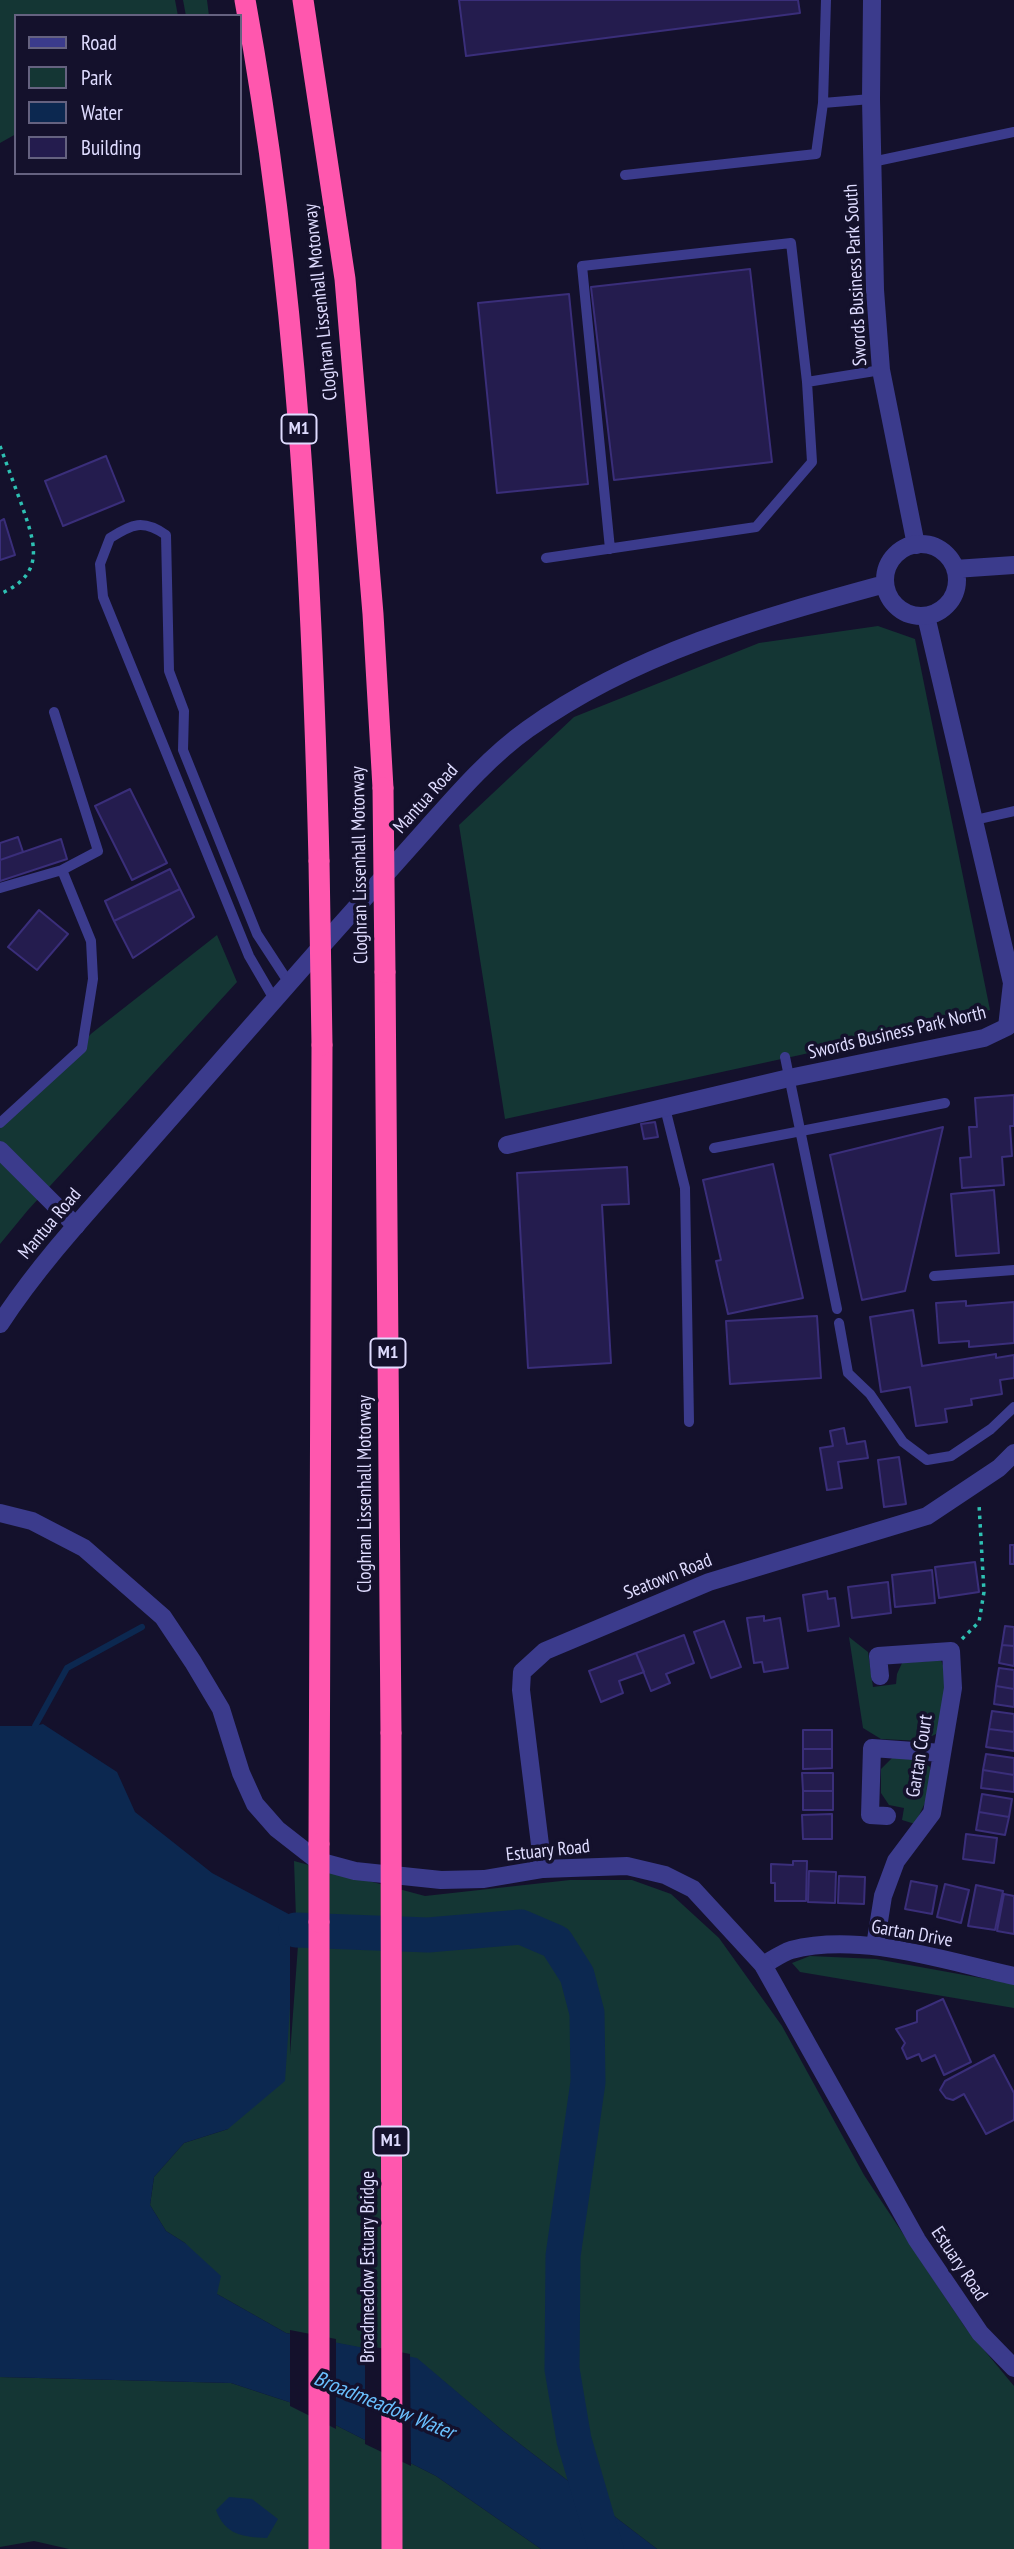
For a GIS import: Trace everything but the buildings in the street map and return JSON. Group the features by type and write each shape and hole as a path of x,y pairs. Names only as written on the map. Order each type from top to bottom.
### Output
{"highway":[{"name":"Cloghran Lissenhall Motorway","path":"244,0 282,243 302,453 314,652 322,1045 319,2549"},
{"name":"Cloghran Lissenhall Motorway","path":"303,0 345,279 373,614 383,788 391,1733"},
{"name":"Broadmeadow Estuary Bridge","path":"391,1733 392,2549"}],"street":[{"name":"Swords Business Park South","path":"872,0 875,290 881,370 916,545"},
{"path":"916,545 926,545 944,553 955,569 955,590 951,599 944,607 926,616 915,616 896,607 885,584 886,569 891,560 906,548 916,545"},
{"path":"955,569 1014,565"},
{"name":"Mantua Road","path":"0,1324 22,1290 274,999 468,782 527,730 626,671 688,643 740,625 885,584"},
{"name":"Swords Business Park North","path":"507,1146 789,1079 984,1038 1011,1027 1012,984 926,616"},
{"path":"0,1150 76,1226"},
{"name":"Seatown Road","path":"543,1869 521,1690 522,1672 545,1651 709,1582 927,1516 999,1468 1014,1453"},
{"name":"Estuary Road","path":"0,1513 32,1521 84,1548 163,1618 221,1710 241,1773 255,1804 277,1829 318,1861 355,1871 442,1880 484,1879 543,1869 627,1866 665,1875 693,1889 763,1965 917,2240 980,2333 1014,2368"},
{"path":"880,1676 878,1656 951,1651"},
{"name":"Gartan Court","path":"875,1946 883,1896 897,1861 932,1813 953,1688 951,1651"},
{"path":"887,1816 870,1815 872,1748 942,1753"},
{"name":"Gartan Drive","path":"763,1965 789,1950 827,1945 875,1946 1014,1976"}],"lane":[{"path":"625,175 816,154 823,103 826,0"},
{"path":"823,103 871,99"},
{"path":"872,162 1014,132"},
{"path":"546,558 610,549 756,527 812,462 807,382 791,243 582,266 610,549"},
{"path":"807,382 881,370"},
{"path":"274,999 249,956 103,597 100,564 110,538 138,524 153,526 166,534 169,671 184,711 183,750 257,934 289,983"},
{"path":"0,888 62,870 97,851 54,712"},
{"path":"975,820 1014,811"},
{"path":"0,1123 82,1048 93,979 91,941 62,870"},
{"path":"785,1057 837,1309"},
{"path":"714,1148 945,1104"},
{"path":"666,1108 685,1188 689,1423"},
{"path":"934,1276 1014,1270"},
{"path":"839,1323 848,1373 870,1394 903,1442 927,1460 951,1457 991,1429 1014,1408"}],"path":[{"path":"0,446 34,540 34,559 27,575 0,594"},
{"path":"951,1651 979,1622 984,1592 979,1498 971,1486"}],"green space":[{"path":"0,0 175,0 178,14 14,14 14,135 0,143"},
{"path":"183,0 207,0 209,14 186,14"},
{"path":"878,626 915,639 990,1010 800,1055 505,1119 459,825 574,717 759,643"},
{"path":"217,935 237,982 0,1244 0,1124 92,1033"},
{"path":"849,1637 868,1652 873,1687 896,1684 902,1663 941,1660 945,1671 943,1721 936,1734 922,1741 881,1739 863,1728"},
{"path":"892,1758 917,1760 930,1767 931,1790 915,1824 902,1820 904,1808 889,1805 881,1793 881,1769"},
{"path":"294,1861 425,1896 570,1880 632,1880 671,1894 719,1938 782,2026 864,2175 965,2327 1014,2386 1014,2549 657,2549 503,2431 417,2359 286,2333 217,2294 185,2243 166,2231 150,2205 154,2177 184,2143 228,2129 296,1918"},
{"path":"810,1956 876,1959 1014,1984 1014,2008 800,1972 792,1963"},
{"path":"0,2377 231,2383 292,2403 436,2476 541,2549 69,2549 34,2541 0,2547"}],"water":[{"name":"Broadmeadow Water","path":"43,1724 117,1772 135,1812 212,1873 296,1918 285,2081 228,2129 184,2143 154,2177 150,2205 166,2231 185,2243 221,2276 217,2294 286,2333 417,2358 503,2431 657,2549 541,2549 436,2476 292,2403 231,2383 0,2377 0,1726"},
{"path":"229,2497 252,2499 278,2519 267,2538 236,2533 224,2525 216,2510"}],"pier":[{"path":"290,1910 300,1918 290,2055"},
{"path":"290,2330 336,2339 336,2429 290,2406"},
{"path":"365,2345 410,2354 411,2466 365,2444"}],"waterway":[{"path":"35,1726 67,1668 142,1627"},
{"path":"296,1930 428,1935 521,1927 556,1942 577,1975 587,2013 588,2082 563,2256 562,2369 574,2440 606,2549"}]}
